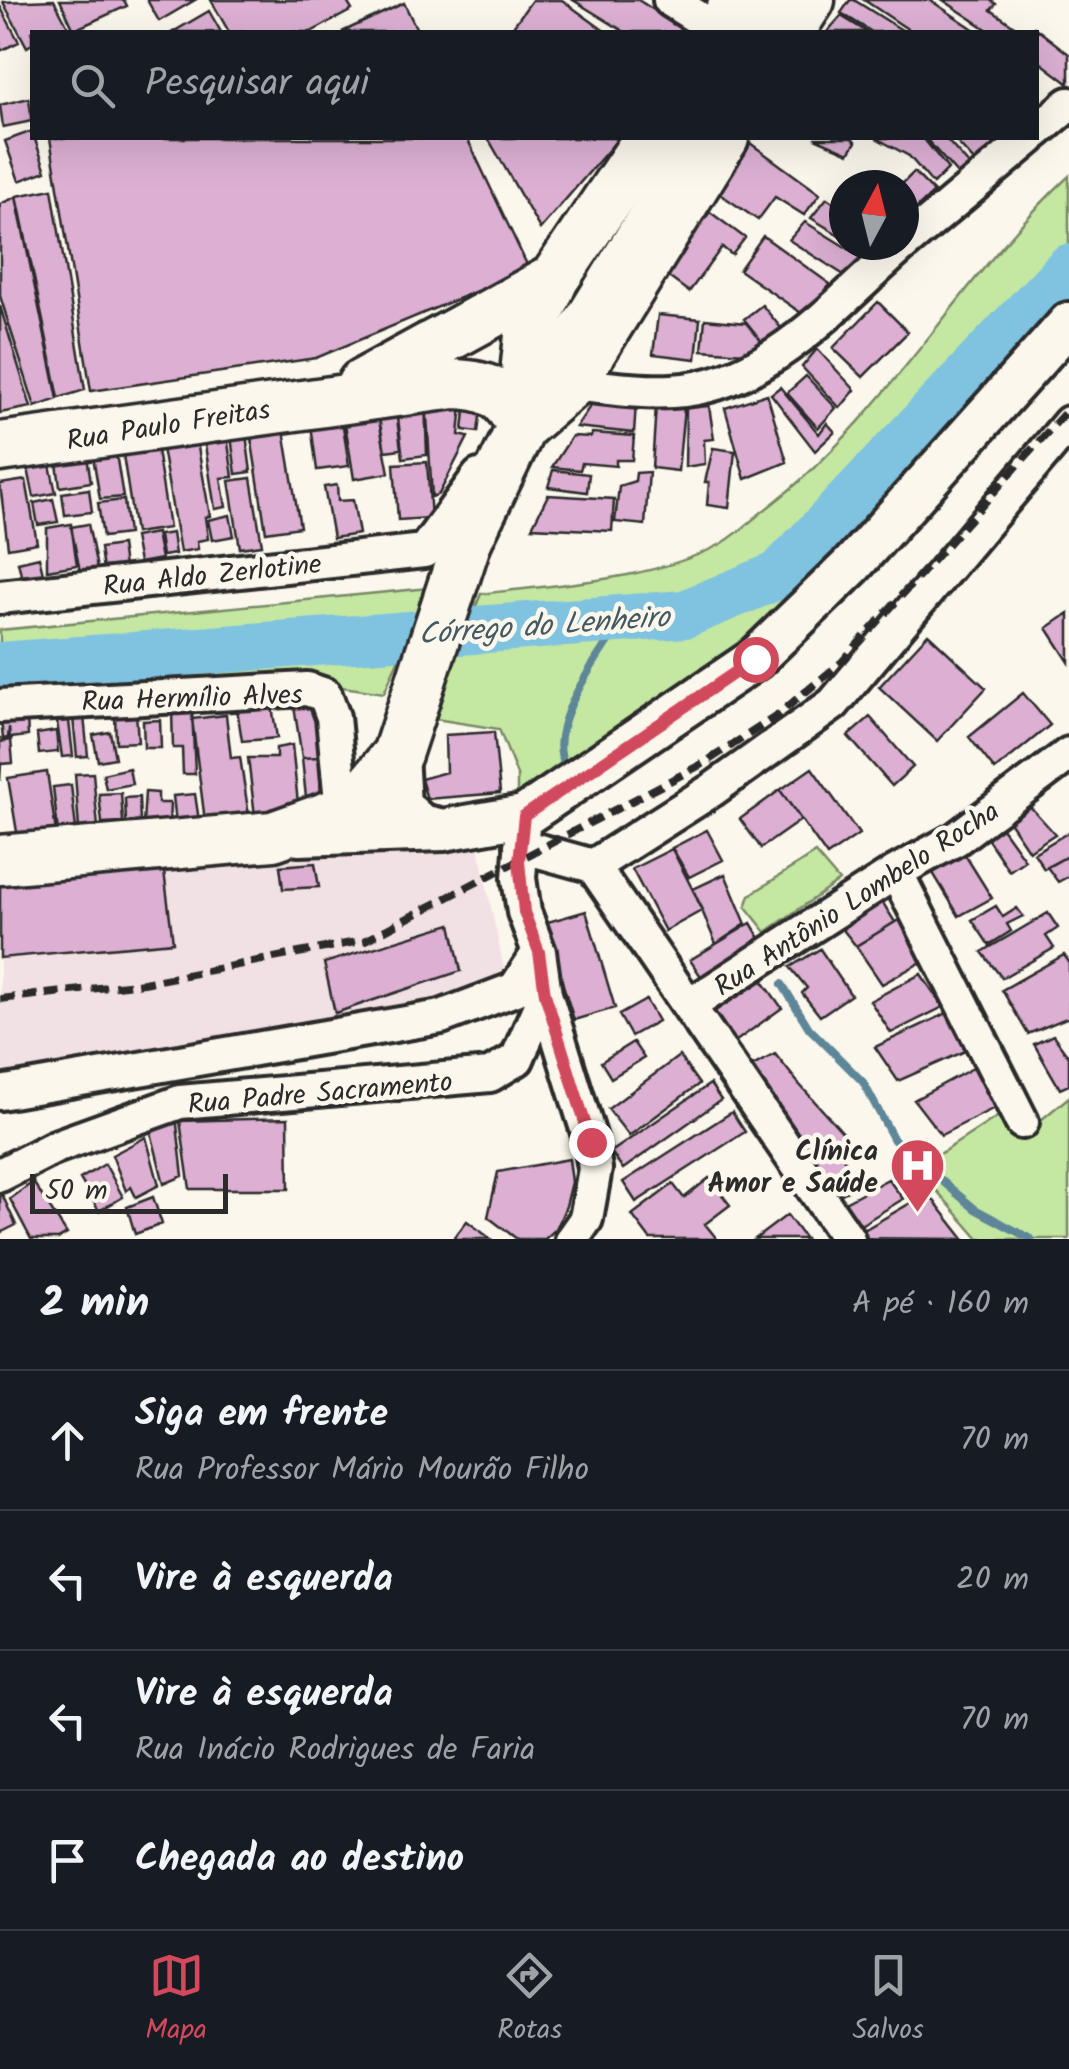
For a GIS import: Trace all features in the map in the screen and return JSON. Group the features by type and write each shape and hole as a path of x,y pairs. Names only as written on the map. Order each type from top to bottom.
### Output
{"highway":[{"path":"719,30 738,0"},
{"path":"790,30 810,0"},
{"path":"558,381 528,368 527,344 554,280 647,140"},
{"path":"0,860 273,836 342,812 364,798 401,741 446,546 522,426 558,381 723,140"},
{"path":"336,398 554,280"},
{"name":"Rua Paulo Freitas","path":"0,447 454,384 481,385 501,393 522,426"}],"main road":[{"path":"401,741 400,806 422,825 521,846 755,659 852,565 1069,323"},
{"path":"273,836 443,830"}],"street":[{"path":"670,0 715,30"},
{"path":"757,30 775,0"},
{"path":"1039,129 1069,104"},
{"path":"691,140 558,381 672,391 731,379 780,352 887,260"},
{"path":"919,232 1028,140"},
{"path":"593,866 712,790 833,704 1069,423"},
{"name":"Rua Aldo Zerlotine","path":"0,598 446,546"},
{"name":"Rua Hermílio Alves","path":"0,706 307,689 325,695 332,716 342,812"},
{"name":"Rua Antônio Lombelo Rocha","path":"690,1005 896,872 956,839 1069,754"},
{"path":"572,1239 586,1220 595,1169 545,994 539,952 524,912 521,846 593,866 848,1239"},
{"path":"896,872 1022,1122"},
{"path":"0,1092 441,1017 515,989 539,952"},
{"name":"Rua Padre Sacramento","path":"0,1175 55,1147 180,1102 430,1084 490,1075 517,1059 545,994"}],"shaded area":[{"path":"477,841 505,973 469,999 0,1090 0,882"}],"green space":[{"path":"1069,176 1069,314 752,651 517,799 517,775 499,729 429,718 481,594 633,574 692,557 732,537 810,472 850,432 992,258"},
{"path":"429,588 384,693 314,683 0,708 0,630"},
{"path":"815,853 839,881 766,932 746,907 750,895"},
{"path":"1069,1097 1069,1239 979,1239 925,1177 935,1157 1000,1115 1019,1138"}],"building":[{"path":"54,0 70,30 30,30 27,47 3,2"},
{"path":"60,0 124,0 127,6 74,30"},
{"path":"147,0 195,0 159,21"},
{"path":"211,0 346,0 352,10 315,30 228,30"},
{"path":"532,0 562,0 603,30 510,30"},
{"path":"573,0 638,0 684,29 683,30 622,30"},
{"path":"854,0 902,30 869,30 841,13"},
{"path":"864,0 930,0 975,30 909,30"},
{"path":"943,0 990,0 996,4 991,10 1020,30 988,30"},
{"path":"404,3 417,30 346,30"},
{"path":"0,6 19,42 0,51"},
{"path":"209,11 220,30 176,30"},
{"path":"841,16 864,30 829,30"},
{"path":"1039,31 1069,54 1069,84 1039,61"},
{"path":"29,98 30,121 3,127 0,105"},
{"path":"30,132 30,140 35,140 46,171 19,181 5,141"},
{"path":"50,140 468,140 529,269 316,358 91,391"},
{"path":"489,140 617,140 540,229"},
{"path":"820,140 854,140 849,153"},
{"path":"880,140 925,140 948,169 933,184 909,156"},
{"path":"947,140 971,167 959,176 928,141"},
{"path":"955,140 991,140 996,145 976,163"},
{"path":"750,143 820,194 804,215 775,197 758,220 717,192"},
{"path":"919,177 934,192 919,206"},
{"path":"52,189 85,390 59,398 17,196"},
{"path":"16,197 58,399 35,407 0,296 0,204"},
{"path":"827,198 829,199 829,229 811,218"},
{"path":"710,212 745,238 732,255 722,247 689,292 663,273"},
{"path":"805,222 829,237 829,260 864,260 844,275 789,240"},
{"path":"763,236 830,284 807,317 739,270"},
{"path":"878,302 908,332 863,377 833,348"},
{"path":"762,305 786,334 767,348 744,319"},
{"path":"0,306 31,407 0,413"},
{"path":"658,315 700,319 696,359 653,354"},
{"path":"705,319 746,323 767,348 760,354 702,350"},
{"path":"817,349 855,390 840,408 802,367"},
{"path":"806,376 836,408 818,428 787,393"},
{"path":"780,387 819,434 827,423 835,432 815,451 771,394"},
{"path":"463,393 459,435 468,437 439,494 432,497 426,399"},
{"path":"467,393 483,394 478,432 463,430"},
{"path":"767,394 787,462 745,479 725,408"},
{"path":"375,399 389,473 354,479 342,405"},
{"path":"595,399 636,403 634,433 576,427"},
{"path":"425,400 427,455 403,458 396,403"},
{"path":"395,403 401,449 385,451 377,407"},
{"path":"656,405 684,408 678,471 652,468"},
{"path":"340,406 349,466 317,470 309,410"},
{"path":"709,406 714,439 704,440 705,464 685,467 686,408"},
{"path":"282,418 300,527 266,532 249,424"},
{"path":"592,433 634,436 632,460 616,460 616,466 582,463 580,470 552,467 572,436 591,437"},
{"path":"246,434 251,472 236,474 231,436"},
{"path":"196,436 210,516 205,517 208,539 197,541 198,549 180,552 161,442"},
{"path":"227,436 233,477 221,478 226,507 215,509 204,439"},
{"path":"155,437 169,528 135,533 121,442"},
{"path":"115,447 123,497 100,499 92,450"},
{"path":"713,448 735,451 729,508 707,505 709,482 705,482"},
{"path":"86,450 91,482 60,487 56,455"},
{"path":"49,460 56,493 34,497 27,464"},
{"path":"427,462 431,518 398,520 394,464"},
{"path":"553,470 589,474 587,492 548,487"},
{"path":"649,472 645,525 615,522 619,486 635,481 636,473"},
{"path":"251,478 262,545 240,548 229,481"},
{"path":"26,480 37,543 8,548 0,484"},
{"path":"337,485 338,501 353,500 359,534 333,538 324,487"},
{"path":"89,489 92,512 65,515 62,493"},
{"path":"548,495 614,499 612,531 532,527"},
{"path":"53,499 58,522 38,525 34,503"},
{"path":"124,500 128,534 103,537 98,503"},
{"path":"230,515 234,536 212,540 208,520"},
{"path":"71,524 77,565 47,570 47,528"},
{"path":"88,524 97,568 80,571 71,527"},
{"path":"156,533 161,559 139,563 134,537"},
{"path":"172,533 175,554 162,556 159,535"},
{"path":"121,545 124,567 103,570 100,548"},
{"path":"39,557 44,577 23,582 18,562"},
{"path":"1069,613 1069,662 1047,628"},
{"path":"928,634 986,688 937,741 879,687"},
{"path":"1023,693 1050,725 995,770 969,737"},
{"path":"314,703 319,757 302,758 294,706"},
{"path":"272,706 277,738 242,741 237,709"},
{"path":"192,710 195,774 183,774 182,748 173,748 172,711"},
{"path":"136,712 138,742 116,743 115,714"},
{"path":"226,715 231,758 240,757 249,816 205,821 192,719"},
{"path":"84,716 88,756 77,757 73,718"},
{"path":"27,717 28,736 10,738 9,728 8,738 3,739 1,719"},
{"path":"870,717 913,767 892,786 848,736"},
{"path":"160,720 161,748 144,748 143,721"},
{"path":"69,721 73,756 62,757 57,722"},
{"path":"56,731 58,752 39,754 37,734"},
{"path":"110,732 115,758 98,761 93,735"},
{"path":"494,732 500,793 427,799 421,779 446,772 445,735"},
{"path":"11,740 13,763 1,764 0,781 0,742"},
{"path":"292,745 299,813 255,816 248,758 276,758 276,748"},
{"path":"319,757 321,798 306,798 302,758"},
{"path":"129,768 132,784 106,789 103,774"},
{"path":"812,768 859,834 827,856 780,790"},
{"path":"47,772 56,832 18,838 8,778"},
{"path":"93,773 98,827 79,829 75,774"},
{"path":"71,785 76,829 58,831 53,787"},
{"path":"780,790 801,820 761,848 740,819"},
{"path":"145,792 158,793 158,803 170,803 169,826 143,824"},
{"path":"121,793 123,822 102,823 99,794"},
{"path":"195,794 199,821 176,824 173,796"},
{"path":"139,797 140,822 126,822 125,798"},
{"path":"1026,802 1055,834 1029,851 1006,817"},
{"path":"1002,828 1025,860 1009,871 987,838"},
{"path":"707,830 723,860 689,877 672,848"},
{"path":"1069,832 1069,855 1044,869 1034,853"},
{"path":"672,849 703,910 665,931 632,869"},
{"path":"962,850 992,898 959,916 930,868"},
{"path":"1069,855 1069,876 1058,882 1047,867"},
{"path":"315,863 319,887 283,889 280,866"},
{"path":"164,871 173,942 0,958 0,885"},
{"path":"725,874 746,924 716,944 693,889"},
{"path":"876,892 895,922 856,946 836,921"},
{"path":"996,906 1003,917 1017,908 1023,916 1007,924 1011,931 989,945 972,920"},
{"path":"586,911 615,1008 574,1020 544,923"},
{"path":"1048,913 1058,928 1046,936 1054,948 1002,978 982,952"},
{"path":"902,918 925,960 882,984 856,946"},
{"path":"751,923 761,940 704,981 690,960"},
{"path":"451,924 461,971 335,1013 324,963"},
{"path":"820,949 851,995 820,1016 802,993 807,988 790,967"},
{"path":"1064,955 1069,962 1069,1017 1028,1034 1002,990"},
{"path":"921,974 943,1007 891,1033 870,1001"},
{"path":"759,976 782,1008 732,1044 708,1012"},
{"path":"646,1000 658,1021 631,1036 619,1015"},
{"path":"947,1013 970,1049 898,1081 875,1047"},
{"path":"1053,1035 1069,1057 1069,1085 1060,1089 1034,1044"},
{"path":"633,1042 644,1058 611,1078 601,1062"},
{"path":"775,1054 845,1135 805,1156 747,1069"},
{"path":"679,1056 699,1084 629,1136 608,1109"},
{"path":"984,1062 1012,1099 941,1135 914,1100"},
{"path":"710,1084 721,1100 623,1169 611,1152"},
{"path":"732,1112 745,1132 636,1202 623,1182"},
{"path":"176,1116 183,1176 164,1184 149,1124"},
{"path":"288,1118 289,1189 190,1189 180,1121"},
{"path":"146,1137 159,1185 136,1197 131,1187 126,1191 112,1155"},
{"path":"833,1142 860,1184 834,1198 805,1156"},
{"path":"569,1159 572,1182 566,1206 556,1229 545,1239 517,1239 488,1217 498,1172"},
{"path":"105,1164 123,1197 99,1211 80,1179"},
{"path":"709,1178 730,1205 705,1224 717,1239 650,1239 632,1215 673,1184 684,1198"},
{"path":"888,1179 903,1199 859,1226 839,1205"},
{"path":"33,1182 67,1234 58,1239 31,1239 10,1199"},
{"path":"0,1190 16,1225 0,1233"},
{"name":"Clínica Amor e Saúde","path":"928,1193 964,1239 850,1238"},
{"path":"153,1197 162,1224 135,1234 127,1207"},
{"path":"787,1215 805,1239 755,1239"},
{"path":"467,1221 491,1239 453,1239"}],"waterway":[{"name":"Córrego do Lenheiro","path":"0,666 685,614 779,575 1069,268"},
{"path":"568,770 561,754 567,714 589,670 624,617"},
{"path":"782,984 809,1028 863,1082 894,1140 975,1209 1031,1239"}],"railway":[{"path":"0,999 144,983 366,940 706,762 775,717 842,662 1069,408"}],"place":[{"name":"Clínica Amor e Saúde","path":"917,1215"}],"route":[{"path":"591,1142 545,994 539,952 524,912 519,861 524,816 755,659"}]}
